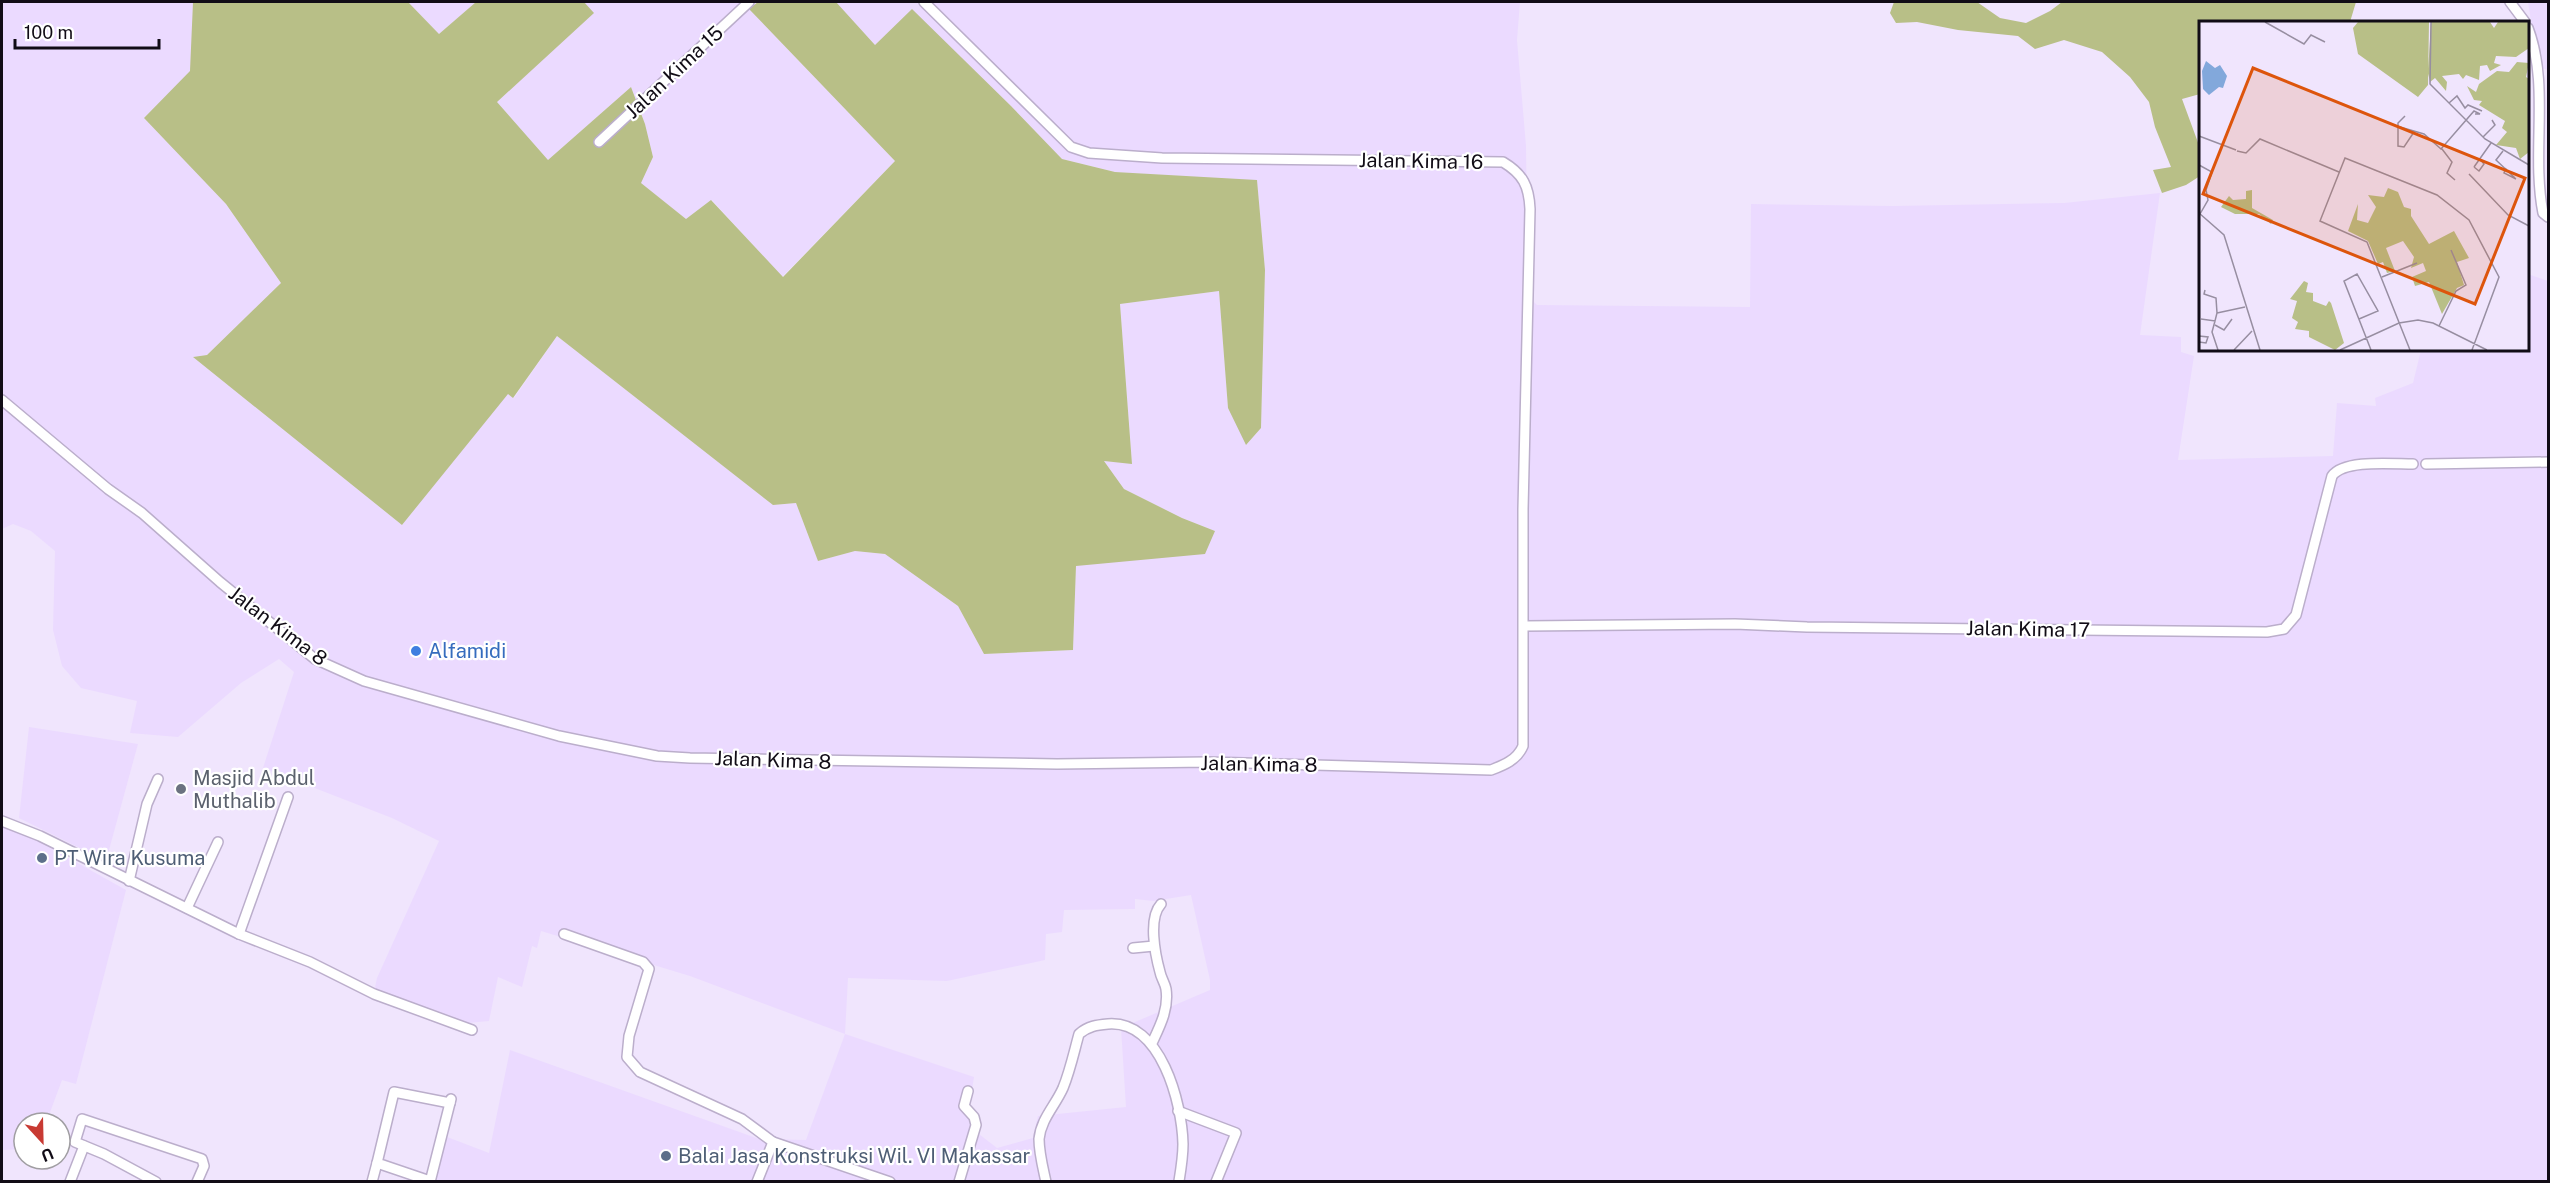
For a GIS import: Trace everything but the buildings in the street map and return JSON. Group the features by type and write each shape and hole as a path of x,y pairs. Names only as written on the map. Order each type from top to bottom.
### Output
{"street":[{"name":"Jalan Kima 15","path":"599,142 749,2"},
{"name":"Jalan Kima 16","path":"924,2 1071,147 1080,151 1162,158 1503,162 1517,170 1524,179 1529,193 1530,209 1523,509 1525,626"},
{"path":"2510,2 2524,21"},
{"path":"2529,31 2538,55 2543,116 2540,193 2543,213 2548,217"},
{"name":"Jalan Kima 8","path":"2,399 108,489 142,513 229,590 323,663 364,681 489,717 559,736 657,756 881,763 1207,762 1491,770 1511,761 1520,754 1523,746 1525,626"},
{"path":"2426,464 2548,462"},
{"name":"Jalan Kima 17","path":"1525,626 1735,624 1807,627 2268,632 2284,629 2296,615 2332,476 2335,472 2352,465 2413,464"},
{"path":"129,881 147,804 158,779"},
{"path":"239,934 288,797"},
{"path":"2,821 40,836 239,934 310,962 374,994 472,1030"},
{"path":"187,909 218,842"},
{"path":"1152,1043 1164,1017 1166,990 1154,946 1156,914 1161,904"},
{"path":"564,934 643,962 649,969 629,1036 627,1057 640,1072 742,1119 773,1142 890,1182"},
{"path":"1133,948 1154,946"},
{"path":"1046,1182 1039,1141 1041,1131 1051,1105 1061,1092 1069,1074 1078,1034 1089,1026 1115,1024 1128,1025 1152,1043 1163,1062 1178,1111 1183,1145 1179,1181 1172,1182"},
{"path":"959,1182 976,1125 974,1117 964,1106 968,1091"},
{"path":"372,1182 376,1163 394,1092 450,1101 430,1181 376,1163"},
{"path":"1178,1111 1236,1133 1216,1182"},
{"path":"156,1182 74,1140 83,1119 202,1159 204,1166 197,1182"},
{"path":"756,1182 773,1142"},
{"path":"70,1182 83,1146"}],"shaded area":[{"path":"2,2 193,2 191,71 144,118 226,204 281,283 207,355 193,357 402,525 508,393 514,398 557,336 773,505 796,503 818,561 855,551 885,554 958,606 984,654 1073,650 1076,566 1215,531 1182,518 1124,489 1104,461 1132,463 1120,304 1219,291 1228,407 1247,444 1261,428 1265,270 1257,181 1115,172 1062,159 912,10 875,45 836,2 1520,2 1517,40 1526,146 1528,296 1537,305 1750,307 1751,204 1893,206 2064,203 2160,193 2140,335 2181,337 2181,352 2194,356 2178,460 2333,456 2337,403 2376,406 2375,398 2413,383 2421,351 2529,351 2529,274 2548,281 2548,1181 436,1181 447,1137 489,1153 510,1050 759,1139 806,1140 845,1034 690,976 541,931 537,948 532,946 522,987 498,977 489,1021 457,1024 374,992 377,978 439,841 392,818 263,768 294,672 279,659 241,683 178,737 130,733 137,701 81,688 62,666 53,630 55,551 31,531 13,524 2,529","holes":["1191,895 1210,980 1210,990 1121,1028 1126,1107 1038,1116 1033,1138 997,1148 975,1131 977,1112 969,1109 974,1077 845,1034 848,978 947,981 1045,960 1046,934 1062,932 1064,910 1135,909 1135,899 1153,901"]},
{"path":"408,2 476,2 439,34"},
{"path":"584,2 758,2 749,9 895,161 782,277 712,200 686,219 640,183 653,157 645,124 631,87 548,160 497,102 593,13"},
{"path":"2528,2 2548,2 2548,70 2538,67"},
{"path":"29,727 138,744 106,861 19,818"},
{"path":"2,826 20,831 126,890 76,1084 62,1080 50,1111 12,1111 12,1150 2,1150"}],"green space":[{"path":"193,2 408,2 439,34 476,2 584,2 594,13 497,102 548,160 631,87 645,124 653,157 641,183 686,219 711,200 783,277 895,161 749,9 758,2 836,2 875,45 912,9 1062,159 1115,172 1257,180 1265,270 1261,428 1246,445 1228,408 1219,291 1120,304 1132,464 1104,461 1124,489 1182,518 1215,531 1205,554 1076,566 1073,650 984,654 958,606 885,554 855,551 818,561 796,503 773,505 557,336 513,398 508,394 402,525 193,357 207,355 281,283 226,204 144,118 190,71"},
{"path":"1894,2 1977,2 2000,18 2026,23 2062,2 2356,2 2350,21 2199,21 2199,94 2182,99 2199,145 2199,177 2186,185 2162,193 2153,170 2171,167 2155,127 2149,102 2130,77 2102,52 2064,40 2035,49 2018,36 1958,30 1917,22 1896,23 1890,13"}],"place":[{"name":"Alfamidi","path":"416,651"},
{"name":"Masjid Abdul Muthalib","path":"181,789"},
{"name":"PT Wira Kusuma","path":"42,858"},
{"name":"Balai Jasa Konstruksi Wil. VI Makassar","path":"666,1156"}]}
